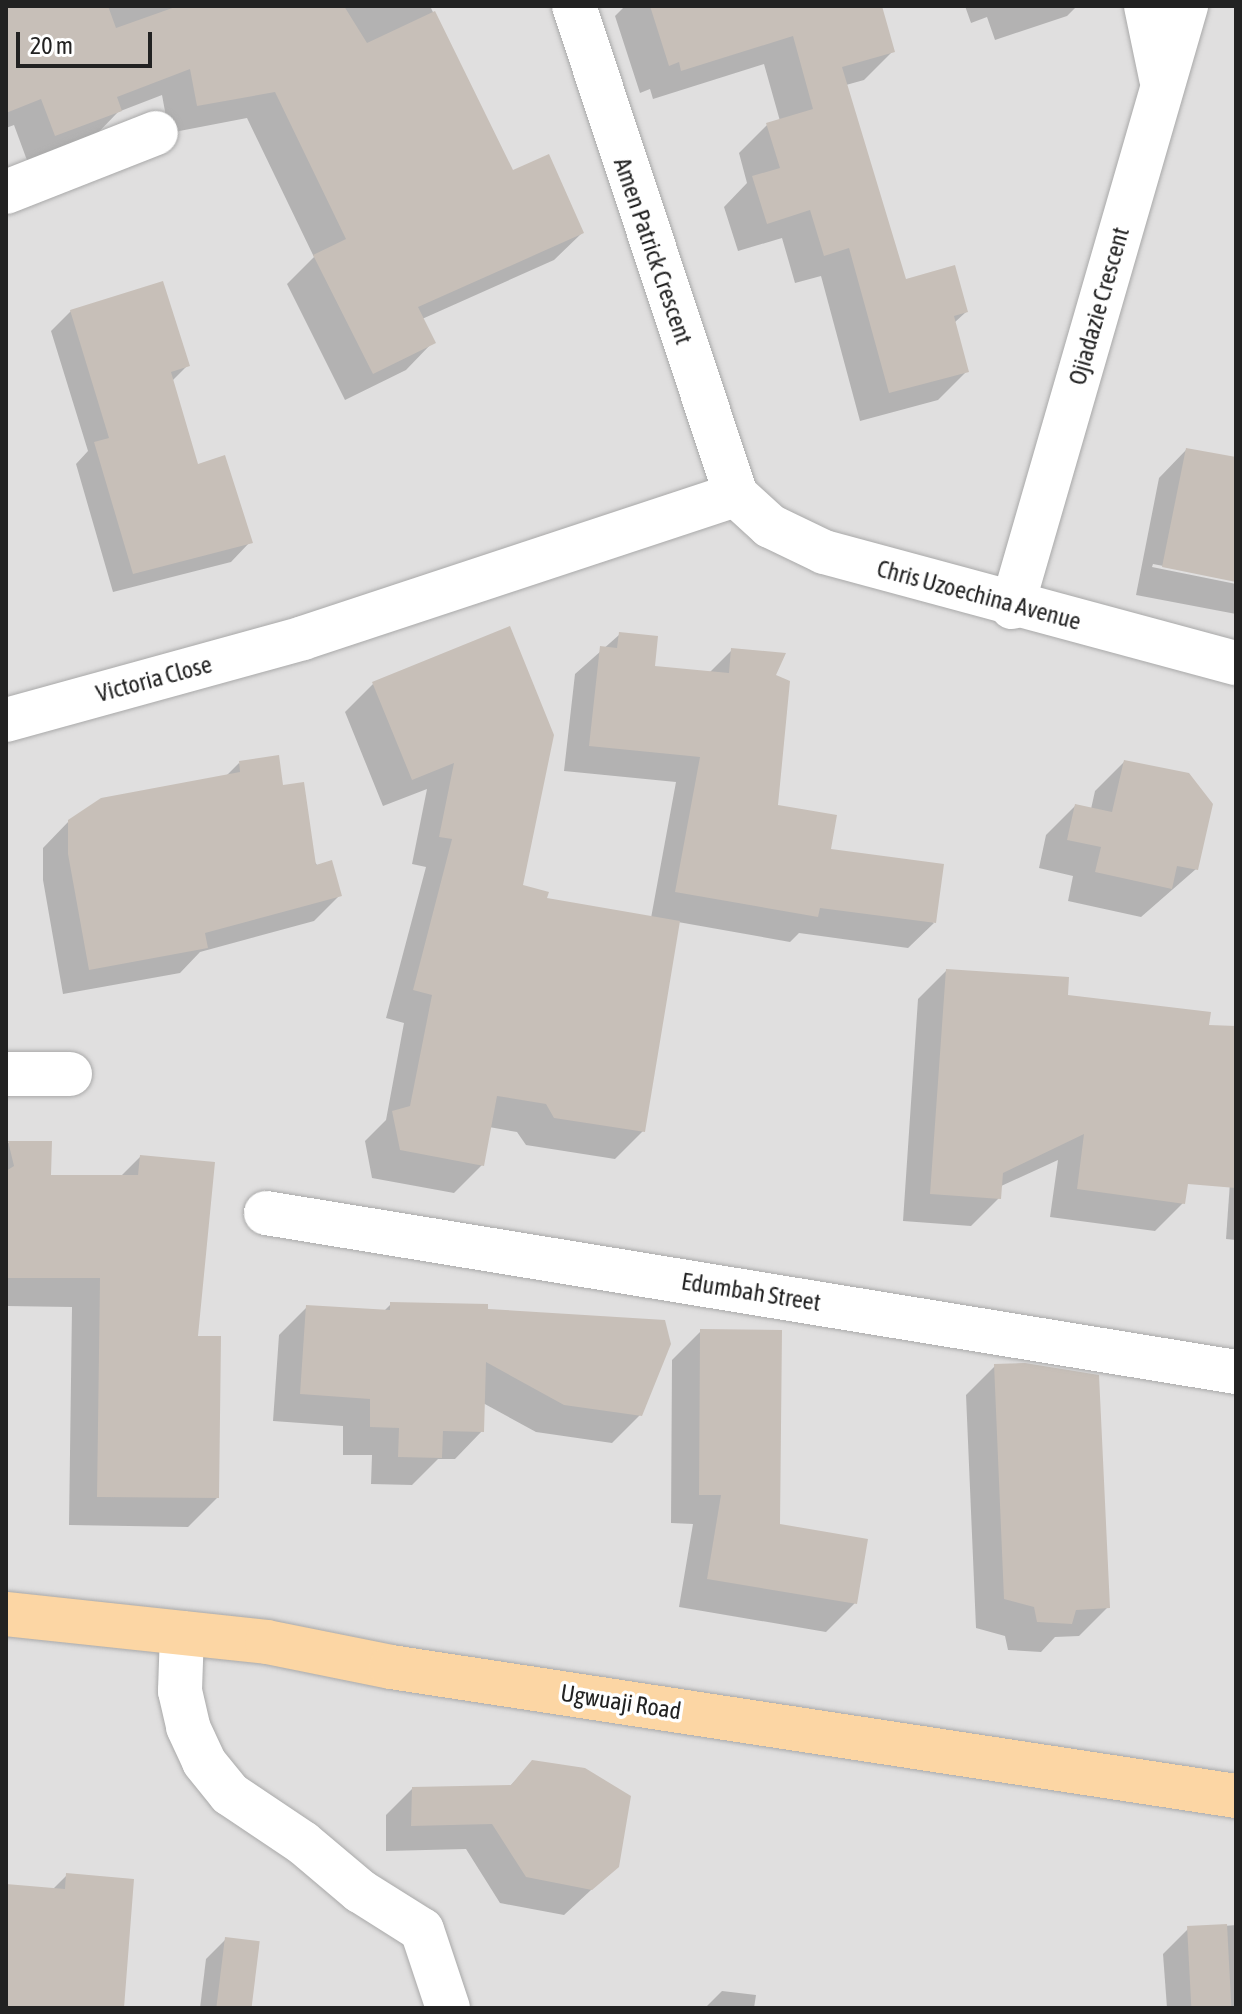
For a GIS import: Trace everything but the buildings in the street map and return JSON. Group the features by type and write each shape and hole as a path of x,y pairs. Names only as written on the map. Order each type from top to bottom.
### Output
{"main road":[{"name":"Ugwuaji Road","path":"6,1614 267,1642 391,1667 1236,1796"}],"street":[{"name":"Amen Patrick Crescent","path":"574,6 736,495"},
{"path":"1146,6 1162,87"},
{"name":"Ojiadazie Crescent","path":"1012,607 1186,6"},
{"path":"6,192 156,133"},
{"name":"Chris Uzoechina Avenue","path":"736,495 770,526 824,552 1012,607 1236,663"},
{"name":"Victoria Close","path":"6,720 303,638 736,495"},
{"path":"6,1074 70,1074"},
{"name":"Edumbah Street","path":"266,1213 1236,1372"},
{"path":"182,1633 180,1691 188,1727 204,1762 230,1794 303,1843 360,1891 422,1930 448,2008"}],"shaded area":[{"path":"6,6 1236,6 1236,2008 6,2008"}]}
